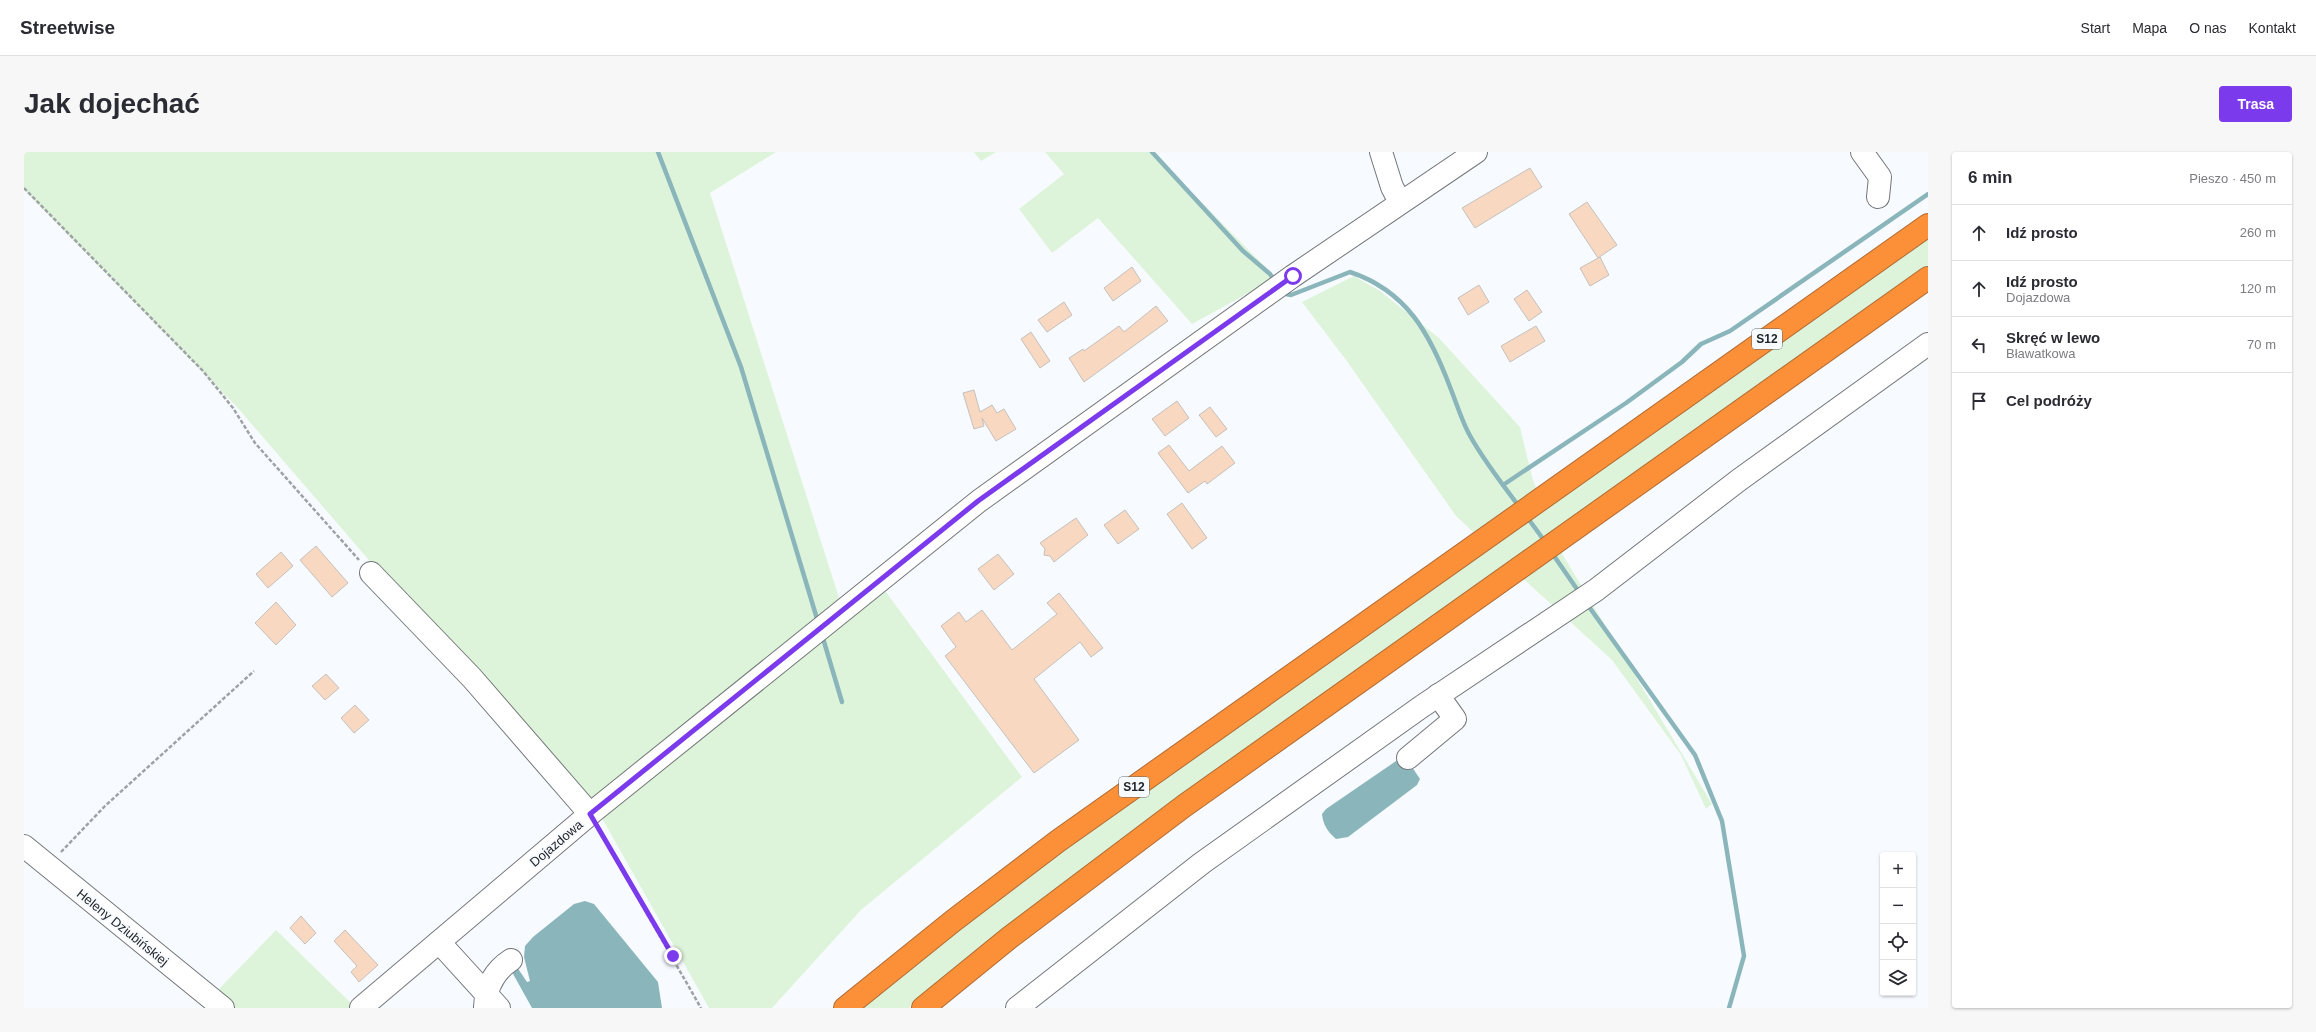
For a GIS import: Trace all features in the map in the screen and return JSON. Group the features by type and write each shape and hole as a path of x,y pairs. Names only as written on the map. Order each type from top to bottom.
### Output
{"highway":[{"name":"S12","path":"845,1008 947,925 1052,846 1928,225"},
{"path":"923,1008 1009,938 1132,844 1928,278"}],"street":[{"path":"1381,152 1392,187 1400,202"},
{"name":"Dojazdowa","path":"361,1008 590,814 992,491 1293,276 1400,202 1476,152"},
{"path":"1862,152 1880,178 1878,198"},
{"path":"1017,1008 1202,864 1438,695 1596,590 1739,480 1928,344"},
{"path":"371,573 472,678 590,814"},
{"path":"1408,758 1455,718 1438,695"},
{"name":"Heleny Dziubińskiej","path":"24,846 223,1008"},
{"path":"439,942 490,1003"},
{"path":"490,1003 500,968 511,960"}],"path":[{"path":"24,188 203,371 233,408 255,443 371,573"},
{"path":"46,864 62,851 105,806 254,671"},
{"path":"590,814 701,1008"}],"green space":[{"path":"24,152 776,152 710,193 840,601 883,588 1022,777 861,910 772,1008 709,1008 590,797 393,588 236,406 24,190"},
{"path":"974,152 996,152 981,161"},
{"path":"1045,152 1152,152 1276,278 1192,324 1098,218 1052,253 1019,209 1064,174"},
{"path":"1928,235 1928,266 1864,311 1557,545 1712,804 1706,809 1681,755 1612,660 1508,565 928,991 909,1008 861,1008 936,947 1091,828 1249,714 1488,546 1456,516 1346,360 1302,302 1354,276 1380,291 1439,338 1520,427 1532,477 1543,507"},
{"path":"276,930 353,1005 350,1008 234,1008 216,992"}],"water":[{"path":"1399,759 1410,764 1420,779 1417,785 1348,837 1336,839 1326,828 1323,822 1322,814 1326,809"},
{"path":"585,901 594,904 658,982 662,1008 532,1008 512,972 517,967 527,982 530,981 524,957 525,946 533,937 574,904"}],"building":[{"path":"1530,168 1542,187 1475,228 1462,208"},
{"path":"1587,202 1617,245 1598,258 1569,214"},
{"path":"1600,257 1609,275 1590,286 1580,268"},
{"path":"1132,267 1141,281 1113,301 1104,288"},
{"path":"1479,285 1489,302 1468,315 1458,298"},
{"path":"1527,290 1542,312 1529,321 1514,299"},
{"path":"1064,302 1072,315 1047,332 1038,320"},
{"path":"1156,306 1168,321 1084,382 1069,358 1083,349 1084,351 1119,326 1124,332"},
{"path":"1536,326 1545,341 1510,362 1501,346"},
{"path":"1031,332 1050,361 1040,368 1021,339"},
{"path":"974,390 980,412 992,405 997,413 1004,409 1016,429 996,441 982,418 984,426 974,429 963,393"},
{"path":"1177,401 1189,418 1165,436 1152,419"},
{"path":"1210,407 1227,429 1216,437 1199,415"},
{"path":"1169,445 1189,471 1222,446 1235,463 1207,484 1205,481 1188,493 1158,453"},
{"path":"1182,503 1207,538 1192,549 1167,514"},
{"path":"1125,510 1139,529 1118,544 1104,525"},
{"path":"1076,518 1088,535 1054,562 1050,556 1044,555 1045,549 1040,543"},
{"path":"316,546 348,583 332,597 300,560"},
{"path":"281,552 293,566 268,588 256,574"},
{"path":"998,554 1014,574 994,590 978,569"},
{"path":"1059,593 1103,648 1091,657 1080,642 1034,679 1079,740 1034,773 945,656 956,647 941,626 959,612 966,622 982,610 1012,650 1057,614 1047,603"},
{"path":"276,602 296,625 276,645 255,623"},
{"path":"326,674 339,688 325,700 312,686"},
{"path":"355,705 369,720 354,733 341,718"},
{"path":"301,916 316,933 305,944 290,928"},
{"path":"345,930 378,965 359,982 351,972 357,966 334,941"}],"waterway":[{"path":"658,152 741,367 818,622"},
{"path":"1152,152 1243,251 1270,274 1276,282"},
{"path":"1503,485 1626,403 1682,362 1701,344 1730,331 1928,194"},
{"path":"1283,291 1286,294 1291,295 1350,272 1370,280 1387,291 1401,303 1425,332 1434,349 1468,432 1486,461 1520,508"},
{"path":"1527,517 1546,543"},
{"path":"1552,553 1581,595"},
{"path":"1587,604 1695,755 1722,821 1744,956 1729,1008"},
{"path":"822,635 842,702"}],"route":[{"path":"673,956 590,814 978,501 1293,276"}]}
